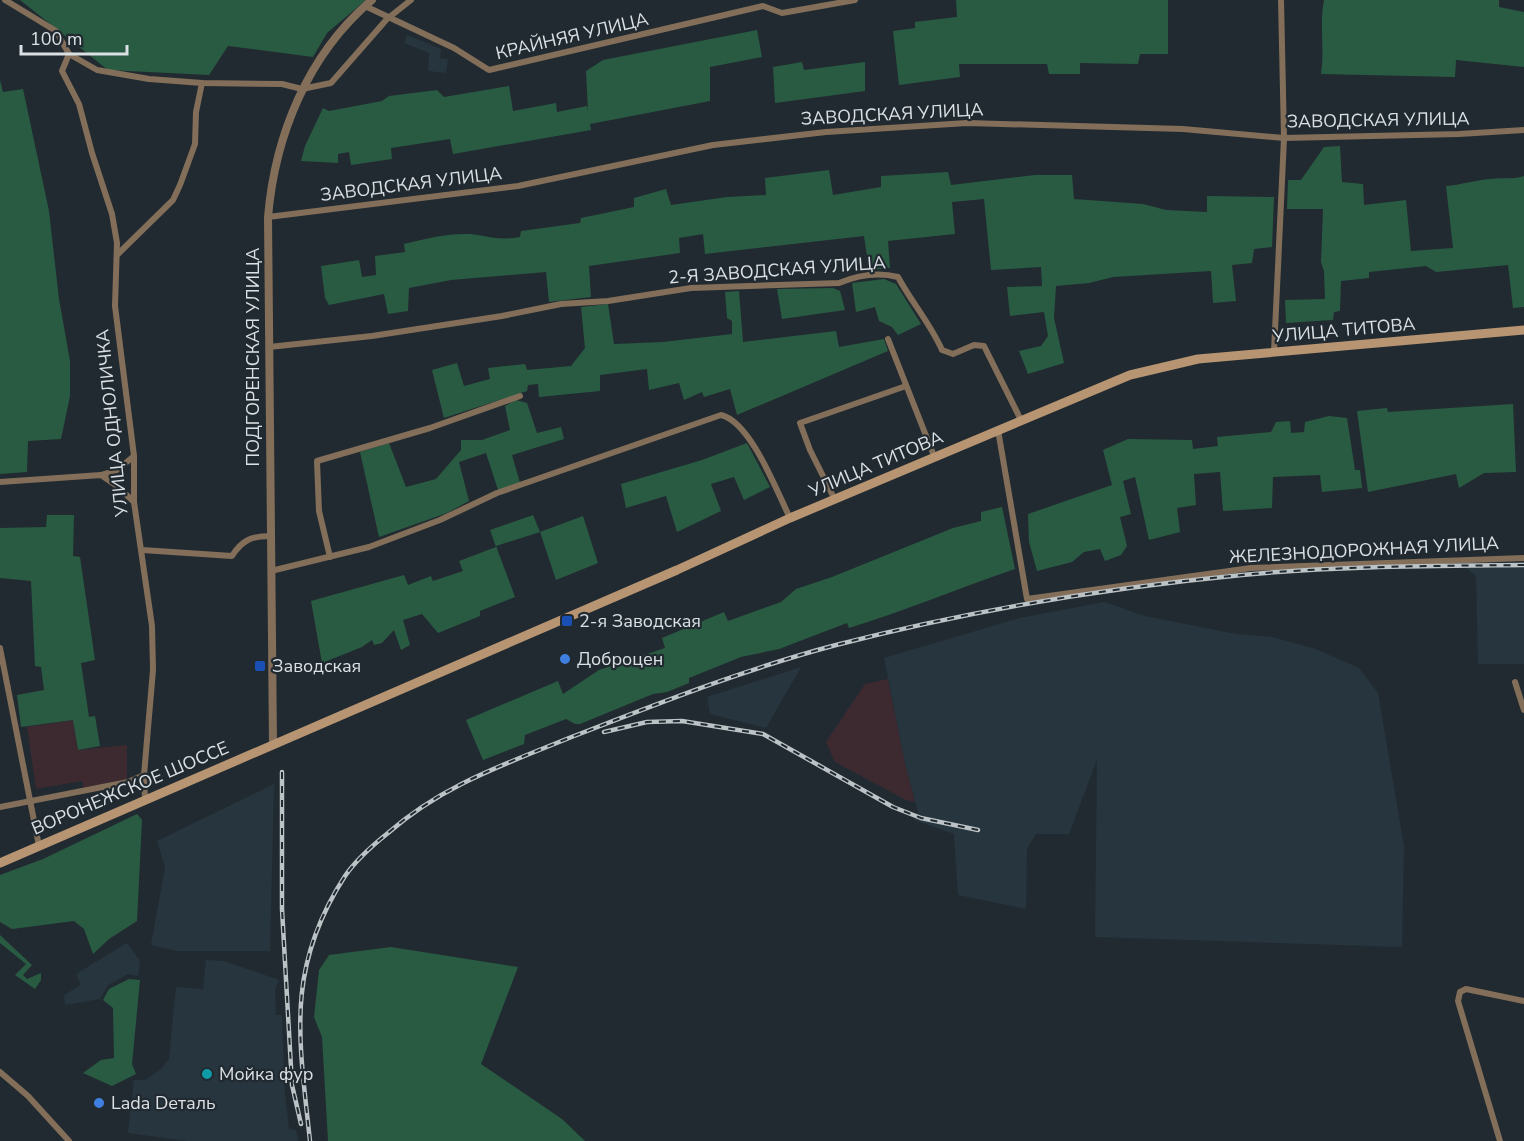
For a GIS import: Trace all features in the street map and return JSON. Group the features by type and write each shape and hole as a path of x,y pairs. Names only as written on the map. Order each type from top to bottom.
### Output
{"main road":[{"name":"УЛИЦА ТИТОВА","path":"273,744 677,570 790,518 1130,375 1181,362 1524,330"},
{"name":"ВОРОНЕЖСКОЕ ШОССЕ","path":"0,863 273,744"}],"street":[{"path":"5,0 56,31 69,54 97,70 149,79 202,83 282,84 302,89 331,83 387,19 411,0"},
{"name":"ПОДГОРЕНСКАЯ УЛИЦА","path":"273,744 268,217 276,159 302,89 338,31 372,0"},
{"name":"КРАЙНЯЯ УЛИЦА","path":"365,6 387,19 454,48 489,70 761,6 782,13 855,0"},
{"path":"1274,352 1284,138 1281,0"},
{"name":"УЛИЦА ОДНОЛИЧКА","path":"69,54 62,70 79,104 112,214 118,254 115,306 134,456 134,502 152,626 153,670 144,775 146,799"},
{"path":"118,254 173,200 195,144 196,112 202,83"},
{"name":"ЗАВОДСКАЯ УЛИЦА","path":"268,217 518,186 713,145 826,132 967,123 1038,123 1183,129 1284,138 1524,130"},
{"name":"2-Я ЗАВОДСКАЯ УЛИЦА","path":"269,347 372,336 561,304 608,302 691,288 839,283 853,277 886,274 898,277 911,302 931,325 942,350 952,354 975,345 984,346 1021,420"},
{"path":"888,339 934,456"},
{"path":"835,500 810,450 800,423 906,386"},
{"path":"330,557 319,511 317,461 430,428 520,396"},
{"path":"271,571 369,547 440,520 497,493 721,415 731,417 740,425 752,443 790,518"},
{"name":"ЖЕЛЕЗНОДОРОЖНАЯ УЛИЦА","path":"998,430 1027,599 1251,568 1524,558"},
{"path":"0,482 100,475 117,470 134,456"},
{"path":"100,475 117,486 134,502"},
{"path":"142,550 232,556 238,547 253,536 270,536"},
{"path":"0,648 3,679 39,846"},
{"path":"1515,682 1524,710"},
{"path":"0,807 128,782 144,775"},
{"path":"1500,1141 1458,1001 1461,992 1466,989 1524,1001"},
{"path":"1,1074 28,1096 69,1141"}],"shaded area":[{"path":"407,35 441,49 440,58 448,59 446,73 428,71 429,53 404,43"},
{"path":"1524,562 1524,664 1478,664 1476,576 1465,567 1464,563"},
{"path":"1104,602 1145,616 1236,634 1272,637 1316,649 1359,668 1378,693 1404,846 1402,947 1095,937 1097,760 1069,834 1036,834 1027,849 1026,909 958,895 954,834 914,820 918,812 905,763 884,658 1020,618"},
{"path":"801,667 766,728 710,714 707,697"},
{"path":"888,679 915,802 906,800 835,762 826,742 865,684"},
{"path":"73,720 78,750 127,745 127,779 84,788 82,781 36,789 27,727"},
{"path":"274,784 270,951 177,951 151,945 165,867 157,841"},
{"path":"127,943 140,961 138,976 128,974 108,985 100,999 65,1005 64,995 81,985 76,974"},
{"path":"206,960 224,961 279,980 275,989 276,1015 282,1015 289,1129 296,1130 298,1141 187,1141 128,1133 134,1080 145,1080 161,1069 169,1059 176,987 203,989"}],"green space":[{"path":"20,0 366,0 327,33 313,57 228,46 209,75 108,70"},
{"path":"956,0 1168,0 1168,54 1140,54 1138,64 1080,63 1080,74 1049,74 1047,64 959,64 960,77 899,85 893,31 915,28 915,22 957,17"},
{"path":"1324,0 1499,0 1499,7 1524,12 1524,67 1456,60 1455,77 1321,74"},
{"path":"757,30 762,57 710,67 710,101 590,124 591,130 453,154 450,139 391,148 392,159 351,165 349,152 338,154 338,163 301,161 305,146 323,108 329,111 382,101 389,96 437,90 444,97 509,86 513,111 556,103 557,112 587,106 588,111 586,71 603,60"},
{"path":"802,62 804,70 865,62 865,91 775,103 773,67"},
{"path":"0,80 3,92 23,89 49,211 59,299 70,361 70,396 61,439 28,441 27,472 0,474"},
{"path":"1340,146 1342,182 1363,184 1364,205 1406,200 1411,251 1453,248 1446,186 1524,176 1524,307 1513,308 1508,265 1436,272 1426,266 1369,272 1369,278 1341,281 1340,311 1334,312 1333,320 1286,323 1285,300 1325,299 1324,271 1321,262 1323,209 1287,209 1288,180 1301,180 1324,147"},
{"path":"829,170 833,195 881,187 881,176 948,172 951,185 1035,175 1072,175 1074,199 1143,204 1166,210 1207,212 1207,196 1274,197 1272,247 1254,249 1252,263 1232,265 1236,301 1213,303 1211,271 1113,277 1089,283 1056,286 1054,318 1064,363 1028,374 1019,351 1041,346 1048,336 1044,312 1010,316 1007,287 1042,286 1041,267 991,270 984,199 952,202 955,234 888,241 890,268 869,270 864,236 705,254 703,234 679,238 680,253 589,266 591,297 549,302 546,272 451,280 409,288 408,311 388,314 384,294 329,305 325,298 321,266 359,260 362,277 376,275 375,256 405,252 404,244 452,234 499,238 520,237 521,231 580,223 581,218 634,207 634,198 666,189 671,205 727,197 766,195 765,178"},
{"path":"884,279 896,284 921,324 898,335 892,327 879,321 875,307 856,312 852,283"},
{"path":"833,288 840,291 845,310 782,319 777,289"},
{"path":"739,291 743,342 836,331 839,347 884,339 888,351 737,415 730,389 704,397 702,392 684,400 679,383 649,390 647,369 600,375 600,391 539,397 538,384 528,385 527,391 444,418 432,370 457,363 464,386 490,379 488,368 525,364 527,370 571,366 585,348 581,307 608,304 614,344 663,342 732,334 732,321 727,318 725,292"},
{"path":"516,400 527,403 537,433 561,427 564,439 512,455 520,483 498,490 486,453 459,462 469,501 447,513 379,537 360,452 389,443 406,487 436,479 461,450 461,440 482,440 510,430 505,406"},
{"path":"1513,404 1516,472 1484,473 1459,488 1456,474 1368,492 1357,411 1387,408 1388,412"},
{"path":"1329,416 1347,418 1355,470 1360,470 1362,488 1322,492 1320,475 1273,477 1272,508 1223,511 1220,472 1194,474 1196,505 1177,508 1180,532 1149,540 1135,477 1123,481 1131,514 1120,517 1127,546 1121,555 1105,561 1100,549 1084,552 1072,562 1037,571 1029,542 1028,514 1112,485 1103,450 1128,439 1192,440 1193,449 1218,446 1217,437 1271,432 1276,422 1290,421 1291,433 1304,432 1305,422"},
{"path":"747,443 770,487 744,500 734,477 711,484 721,511 677,532 666,496 626,508 621,484 702,460"},
{"path":"1002,507 1015,569 849,628 847,623 779,649 741,657 689,678 689,683 667,692 653,694 580,724 566,719 525,735 524,744 483,760 466,720 558,681 563,694 599,670 665,648 662,638 724,612 728,621 781,602 796,589 832,577 953,528 981,521 981,512"},
{"path":"47,515 74,515 73,556 80,557 95,660 81,663 89,717 95,716 100,746 78,750 73,720 21,727 17,695 44,690 41,667 35,666 31,581 0,578 0,528 46,527"},
{"path":"533,515 540,532 496,546 515,597 480,611 480,616 438,633 422,614 403,620 410,645 401,650 394,630 382,643 374,645 372,640 362,647 322,663 311,601 404,575 408,585 431,576 433,581 463,571 459,561 496,547 490,530"},
{"path":"583,516 598,563 556,580 540,532"},
{"path":"137,814 142,820 137,921 109,939 93,954 84,929 74,921 12,929 0,922 0,875 43,859"},
{"path":"0,935 32,965 23,975 27,979 41,973 41,980 35,989 15,975 26,964 0,943"},
{"path":"391,947 518,967 481,1064 562,1119 585,1141 328,1141 322,1037 314,1017 319,970 329,955"},
{"path":"129,979 140,980 132,1064 136,1074 112,1086 83,1073 101,1060 114,1058 113,1008 103,1000 109,989"}],"railway":[{"path":"310,1141 302,1069 301,1005 305,974 313,942 326,910 354,864 409,816 452,789 497,767 668,700 802,654 986,611 1191,580 1277,572 1347,568 1524,565"},
{"path":"604,732 647,722 682,721 763,734 893,807 921,818 978,830"},
{"path":"282,772 282,909 292,1085 301,1124"}],"place":[{"name":"2-я Заводская","path":"567,621"},
{"name":"Доброцен","path":"565,659"},
{"name":"Заводская","path":"260,666"},
{"name":"Мойка фур","path":"207,1074"},
{"name":"Lada Dеталь","path":"99,1103"}]}
